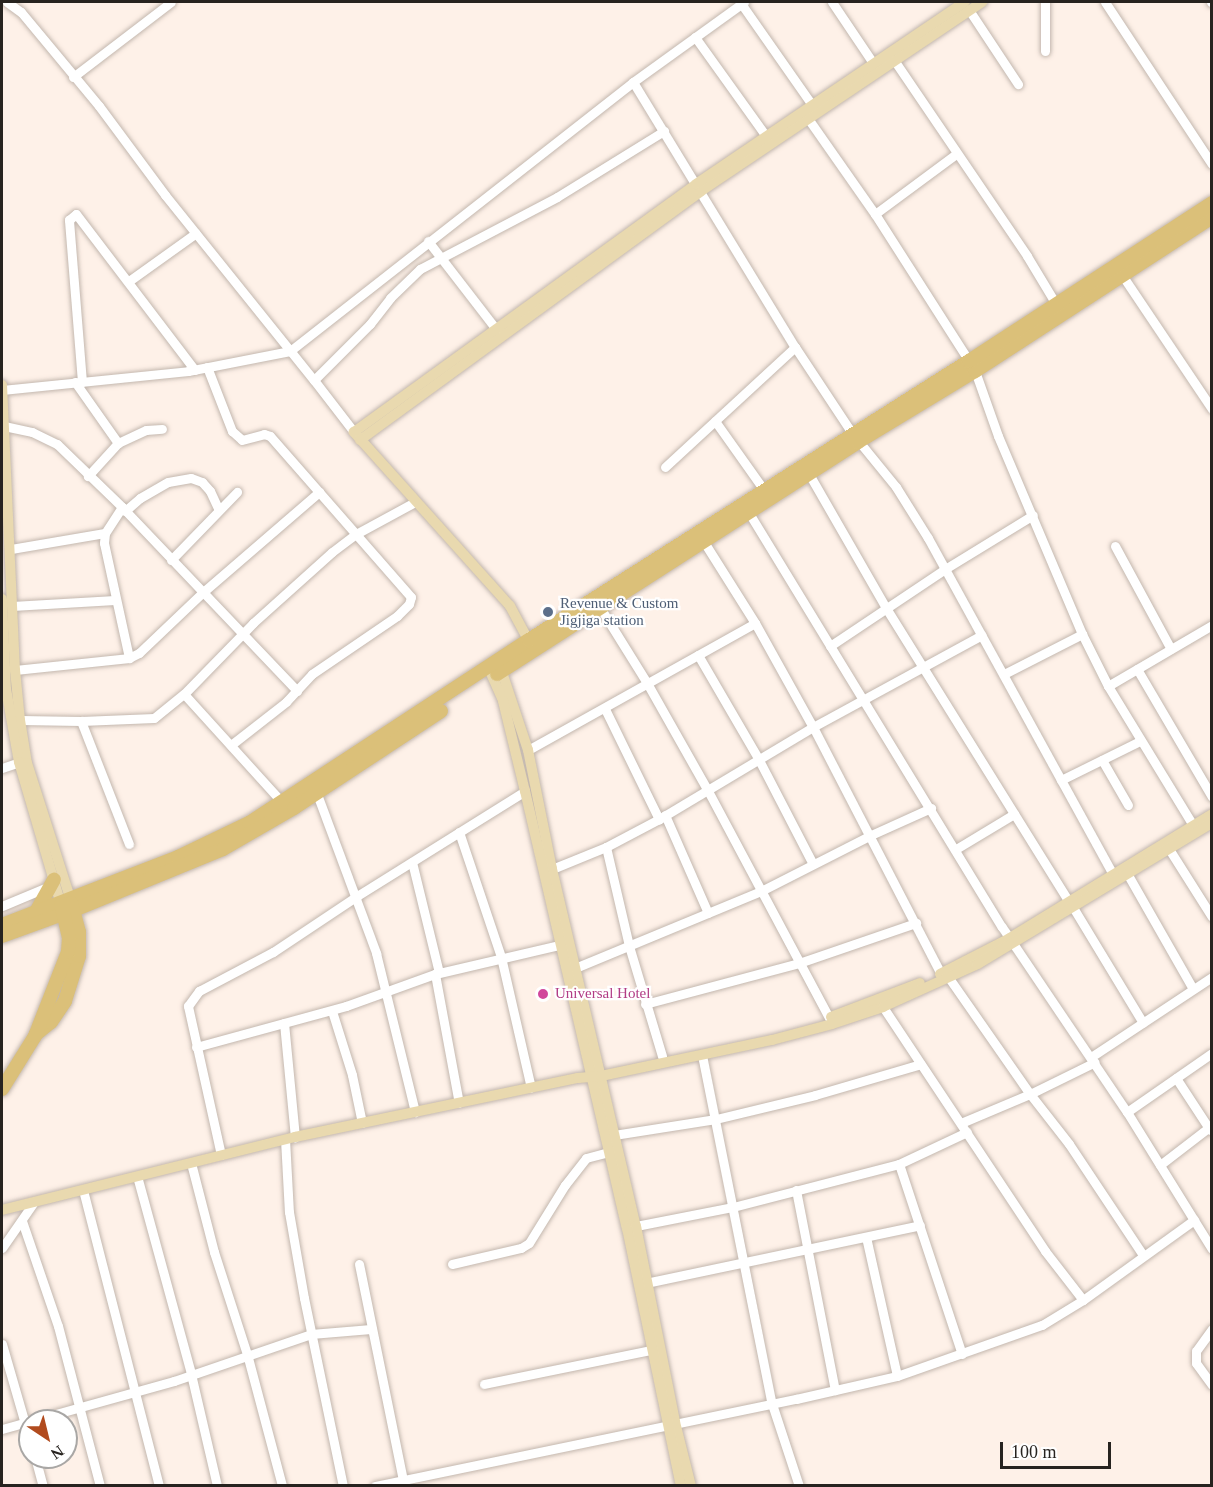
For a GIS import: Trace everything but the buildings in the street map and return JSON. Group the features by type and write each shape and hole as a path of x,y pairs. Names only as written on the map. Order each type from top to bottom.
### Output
{"highway":[{"path":"972,366 1056,304 1212,203"},
{"path":"2,925 36,912 67,906 223,849 317,794 496,669 764,490 855,438 1122,275 1212,217"},
{"path":"532,645 601,609 809,474 855,438"},
{"path":"2,936 249,823 496,669"},
{"path":"36,912 53,882"},
{"path":"2,1089 35,1036 51,1022 65,1001 79,956 79,932 67,906"}],"main road":[{"path":"357,436 766,136 873,63 967,6 982,2"},
{"path":"357,436 496,329 698,187 894,60 967,6"},
{"path":"2,385 15,670 20,720 27,764 67,906"},
{"path":"357,436 510,606 532,645"},
{"path":"2,599 4,689 19,762 53,882 67,906"},
{"path":"496,669 528,750 575,968 609,1152 643,1284 681,1485"},
{"path":"496,669 560,945 614,1135 636,1226 651,1350 691,1485"},
{"path":"1072,905 1113,874 1212,814"},
{"path":"2,1210 290,1138 596,1074 702,1055 883,1007 1012,941 1128,875 1212,823"},
{"path":"596,1074 662,1056 830,1021 945,976"}],"street":[{"path":"7,2 21,12 99,106 196,233 357,436"},
{"path":"73,77 171,2"},
{"path":"2,390 195,370 290,351 633,82 742,2 812,105"},
{"path":"832,2 873,63"},
{"path":"1045,51 1046,2"},
{"path":"1105,2 1212,164"},
{"path":"967,6 1018,84"},
{"path":"695,37 766,136"},
{"path":"894,60 1027,256 1056,304"},
{"path":"633,82 795,347 855,438 896,487 982,634 1113,874"},
{"path":"807,117 875,214 972,366 998,436 1082,634 1108,686 1192,825"},
{"path":"314,380 370,324 390,298 420,269 557,198 664,131"},
{"path":"875,214 956,154"},
{"path":"118,443 79,382 71,257 71,216 79,215 195,370"},
{"path":"129,281 196,233"},
{"path":"428,241 442,256 496,329"},
{"path":"1122,275 1212,409"},
{"path":"665,466 795,347"},
{"path":"207,367 232,431 242,440 264,434 270,436 411,597 409,604 397,616 312,674 266,719 231,745"},
{"path":"715,421 764,490"},
{"path":"4,426 47,437 124,509 241,635 297,691"},
{"path":"88,477 118,443 146,430 162,429"},
{"path":"809,474 922,668 1072,905 1143,1023"},
{"path":"129,658 104,543 105,533 124,509 168,482 191,478 202,482 210,491 219,510"},
{"path":"171,560 237,492"},
{"path":"15,670 129,658 139,653 202,593 319,492"},
{"path":"20,720 81,722 154,718 184,694 241,635 356,534 415,502"},
{"path":"749,513 1012,941 1127,1112 1212,1249"},
{"path":"830,645 945,569 1033,515"},
{"path":"11,549 105,533"},
{"path":"705,542 755,623 813,727 945,976 1069,1144 1143,1256"},
{"path":"1115,546 1171,649"},
{"path":"12,606 115,600"},
{"path":"601,609 647,683 707,789 830,1021"},
{"path":"528,750 605,709 755,623"},
{"path":"1108,686 1210,629"},
{"path":"552,869 606,847 662,817 813,727 982,634"},
{"path":"1004,674 1082,634"},
{"path":"698,655 759,760 813,864"},
{"path":"1137,669 1212,797"},
{"path":"184,694 283,803"},
{"path":"605,709 662,817 708,913"},
{"path":"81,722 129,844"},
{"path":"1061,780 1140,741"},
{"path":"1102,760 1128,805"},
{"path":"2,768 19,762"},
{"path":"221,1155 188,1006 199,991 273,952 357,896 525,792"},
{"path":"317,794 357,896 376,953 415,1112"},
{"path":"575,968 761,891 871,835 931,808"},
{"path":"956,849 1014,814"},
{"path":"459,832 501,957 531,1088"},
{"path":"606,847 629,946 662,1056"},
{"path":"1169,849 1212,917"},
{"path":"412,862 437,974 459,1103"},
{"path":"1128,875 1193,989"},
{"path":"2,906 53,882"},
{"path":"645,1004 799,963 916,923"},
{"path":"196,1047 332,1011 437,974 501,957 560,945"},
{"path":"961,1123 1030,1094 1093,1060 1212,977"},
{"path":"883,1007 1045,1251 1083,1300"},
{"path":"332,1011 352,1075 362,1123"},
{"path":"284,1023 290,1138 289,1212 311,1334 343,1485"},
{"path":"1127,1112 1212,1053"},
{"path":"702,1055 733,1207 742,1264 772,1404 799,1485"},
{"path":"614,1135 716,1119 815,1095 921,1064"},
{"path":"1160,1165 1210,1128 1176,1078"},
{"path":"636,1226 733,1207 899,1164 967,1132"},
{"path":"452,1264 521,1248 529,1243 565,1185 586,1158 609,1152"},
{"path":"190,1163 214,1252 247,1354 282,1485"},
{"path":"899,1164 962,1354"},
{"path":"137,1176 191,1374 217,1485"},
{"path":"83,1190 159,1485"},
{"path":"796,1190 835,1390"},
{"path":"2,1248 34,1202"},
{"path":"375,1485 772,1404 897,1376 1042,1325 1083,1300 1194,1220"},
{"path":"22,1221 58,1326 100,1485"},
{"path":"643,1284 920,1225"},
{"path":"866,1237 897,1376"},
{"path":"358,1264 403,1480"},
{"path":"73,1409 191,1374 311,1334 371,1329"},
{"path":"1212,1329 1196,1351 1196,1363 1212,1385"},
{"path":"2,1344 3,1355 20,1409"},
{"path":"484,1384 651,1350"},
{"path":"2,1429 18,1424"},
{"path":"38,1469 43,1485"}],"place":[{"name":"Revenue & Custom Jigjiga station","path":"548,612"},
{"name":"Universal Hotel","path":"543,994"}]}
